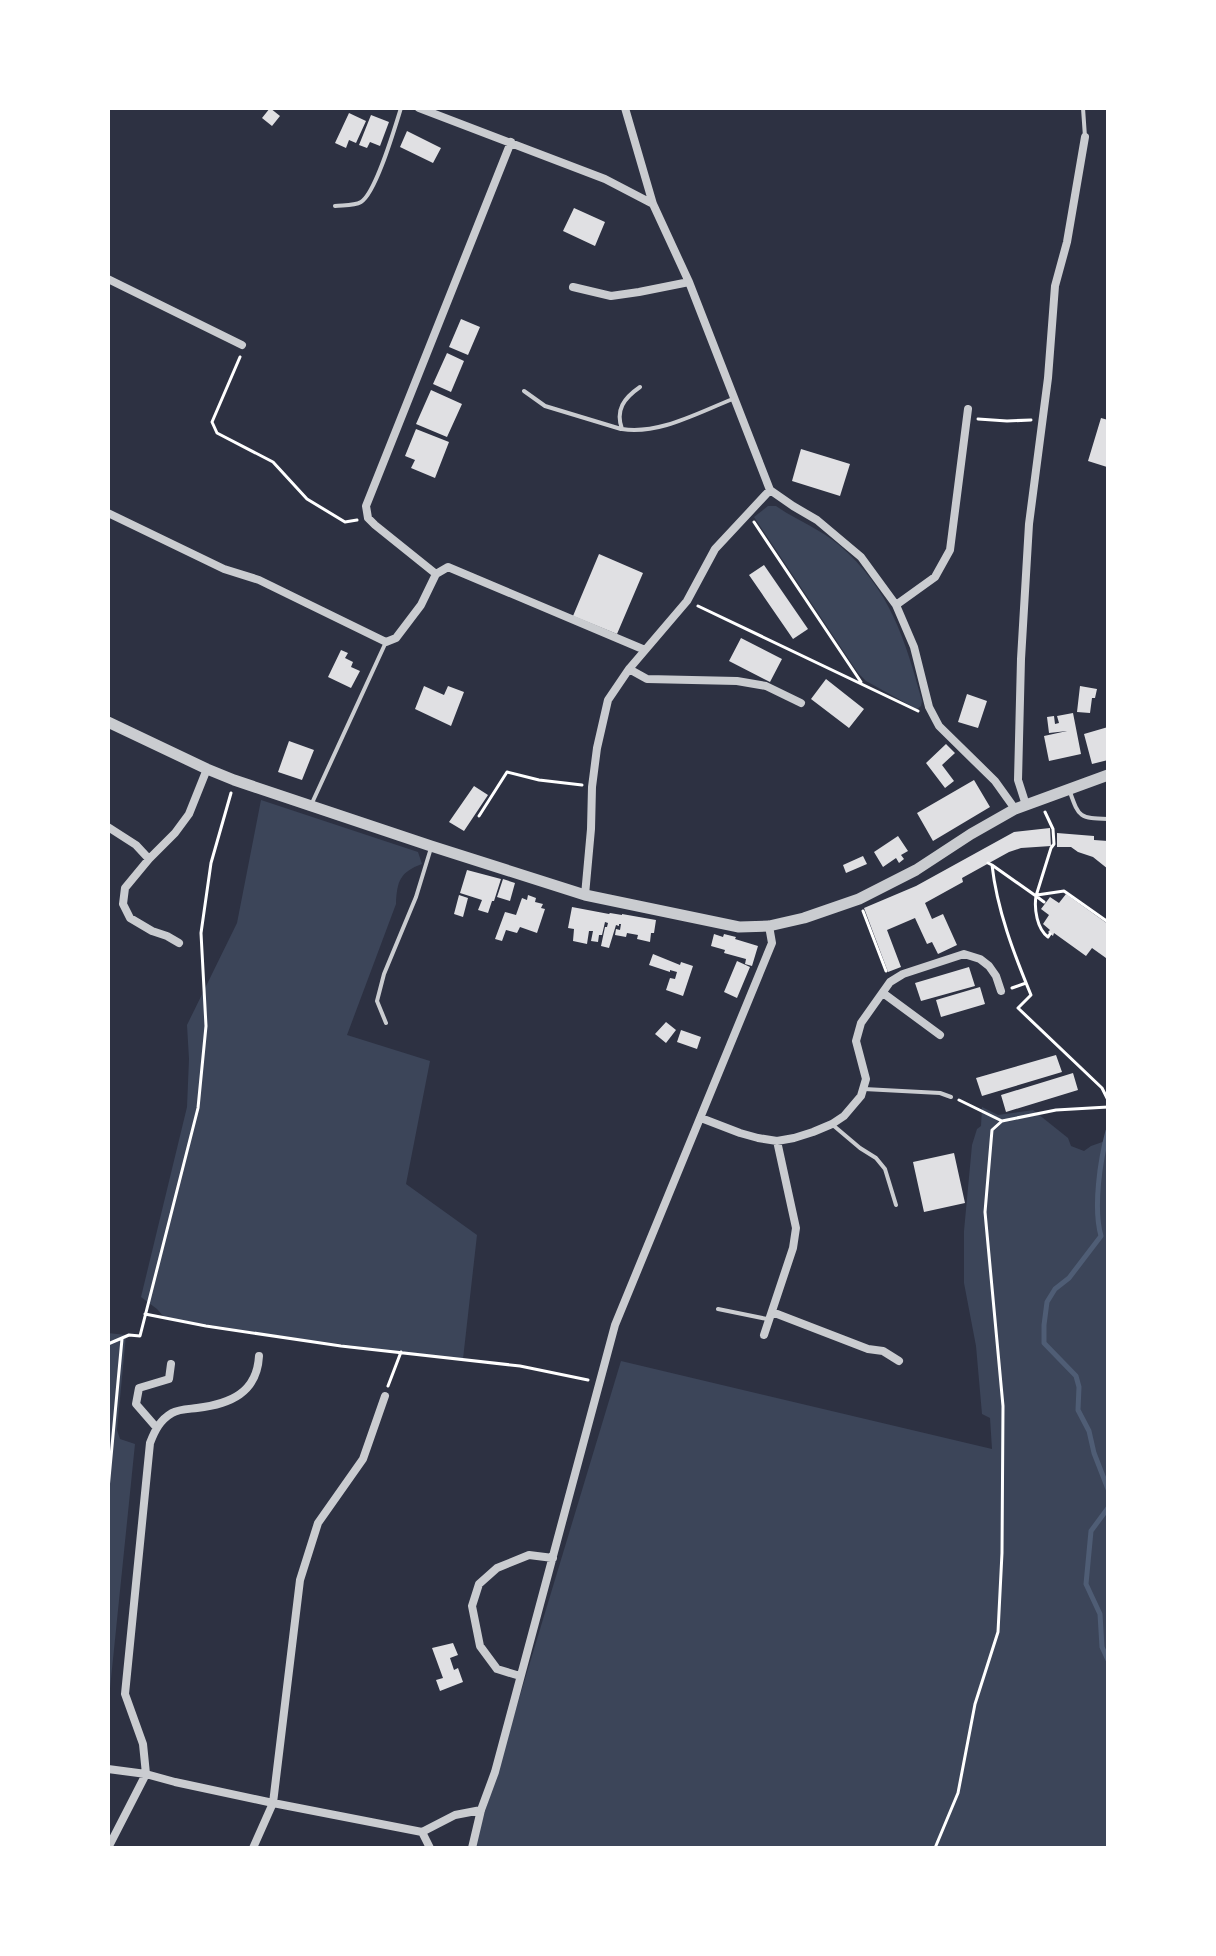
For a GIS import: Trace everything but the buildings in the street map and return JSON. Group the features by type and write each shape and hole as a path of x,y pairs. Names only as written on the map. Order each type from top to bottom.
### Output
{"street":[{"path":"419,108 605,179 653,204"},
{"path":"625,108 653,204 689,282 770,490 817,520 861,557 896,605 914,647 929,707 939,726 1021,807"},
{"path":"1021,807 1018,780 1021,659 1029,524 1048,378 1055,286 1067,242 1085,137"},
{"path":"436,574 368,518 366,506 511,142"},
{"path":"108,279 242,345"},
{"path":"573,287 611,296 689,282"},
{"path":"896,605 935,577 950,550 967,413"},
{"path":"585,895 592,787 608,700 629,669 687,601 715,549 770,490"},
{"path":"108,513 224,569 259,580 386,642 396,638 421,605 436,574 448,567 645,650"},
{"path":"629,669 647,679 737,681 766,686 801,703"},
{"path":"108,722 207,769 431,846 585,895 739,927 769,926 804,918 859,899 916,870 971,834 1021,807 1108,775"},
{"path":"179,943 130,918 123,904 125,888 189,814 207,769"},
{"path":"108,827 136,845 149,859"},
{"path":"472,1848 615,1325 772,943 769,926"},
{"path":"701,1118 740,1133 777,1141 832,1124 854,1106 864,1089 866,1079 856,1041 861,1023 890,982 903,974 964,954 980,959 989,966 1001,991"},
{"path":"883,993 940,1035"},
{"path":"764,1335 793,1248 796,1228 777,1141"},
{"path":"771,1315 868,1349 883,1351 899,1361"},
{"path":"108,1848 146,1774 143,1744 125,1694 150,1443 156,1427 174,1411 223,1404 237,1397 258,1370 259,1356"},
{"path":"156,1427 136,1404 139,1388 169,1379 171,1364"},
{"path":"253,1848 273,1803 300,1580 318,1523 363,1459 385,1396"},
{"path":"520,1676 497,1669 480,1646 472,1606 479,1584 497,1568 529,1555 553,1558"},
{"path":"108,1769 146,1774 422,1832 455,1815 481,1810"},
{"path":"422,1832 430,1848"}],"lane":[{"path":"335,206 359,204 365,198 377,178 401,108"},
{"path":"1083,108 1085,137"},
{"path":"622,429 618,419 620,409 627,396 640,387"},
{"path":"524,391 545,406 633,431 676,422 735,398"},
{"path":"311,806 386,642"},
{"path":"1069,790 1078,813 1087,818 1108,819"},
{"path":"386,1023 377,1001 384,974 416,897 431,846"},
{"path":"864,1089 928,1092 951,1097"},
{"path":"832,1124 876,1158 885,1169 896,1205"},
{"path":"718,1309 771,1315"}],"path":[{"path":"242,345 212,422 217,433 273,462 307,499 345,522 368,518"},
{"path":"967,413 1007,421 1042,420"},
{"path":"747,512 863,684"},
{"path":"687,601 919,711 929,707"},
{"path":"479,816 507,772 592,787"},
{"path":"1040,801 1053,829 1054,844 1035,901 1041,930 1048,937 1050,934"},
{"path":"108,1344 129,1335 140,1336 198,1108 206,1026 201,933 211,863 227,804"},
{"path":"1044,902 990,864 999,905 1031,995 1018,1008 1102,1088 1108,1100"},
{"path":"1037,895 1064,891 1108,922"},
{"path":"859,899 890,982"},
{"path":"951,1097 1002,1121"},
{"path":"935,1848 958,1793 975,1704 998,1632 1003,1406 985,1212 992,1130 1002,1121 1056,1110 1108,1107"},
{"path":"144,1314 233,1330 520,1366 599,1383"},
{"path":"108,1489 122,1339"},
{"path":"385,1396 401,1352"}],"shaded area":[{"path":"768,506 776,506 832,539 871,579 902,636 922,701 917,709 866,681 858,673 754,517"},
{"path":"261,800 418,852 422,864 401,878 396,904 347,1035 430,1061 406,1184 477,1235 463,1359 313,1341 164,1317 141,1297 187,1107 187,1025 237,923"},
{"path":"982,1107 998,1115 1033,1110 1068,1138 1071,1146 1084,1151 1108,1140 1108,1848 474,1848 621,1361 992,1449 990,1418 982,1414 976,1346 964,1283 964,1231 972,1145 981,1126"},
{"path":"108,1333 126,1335 117,1430 120,1439 135,1444 108,1708"}],"waterway":[{"path":"1108,1131 1098,1184 1101,1236 1069,1278 1055,1289 1047,1302 1044,1325 1044,1343 1076,1376 1078,1410 1089,1431 1108,1489"},
{"path":"1108,1508 1091,1531 1086,1584 1100,1614 1102,1647 1108,1660"}]}
